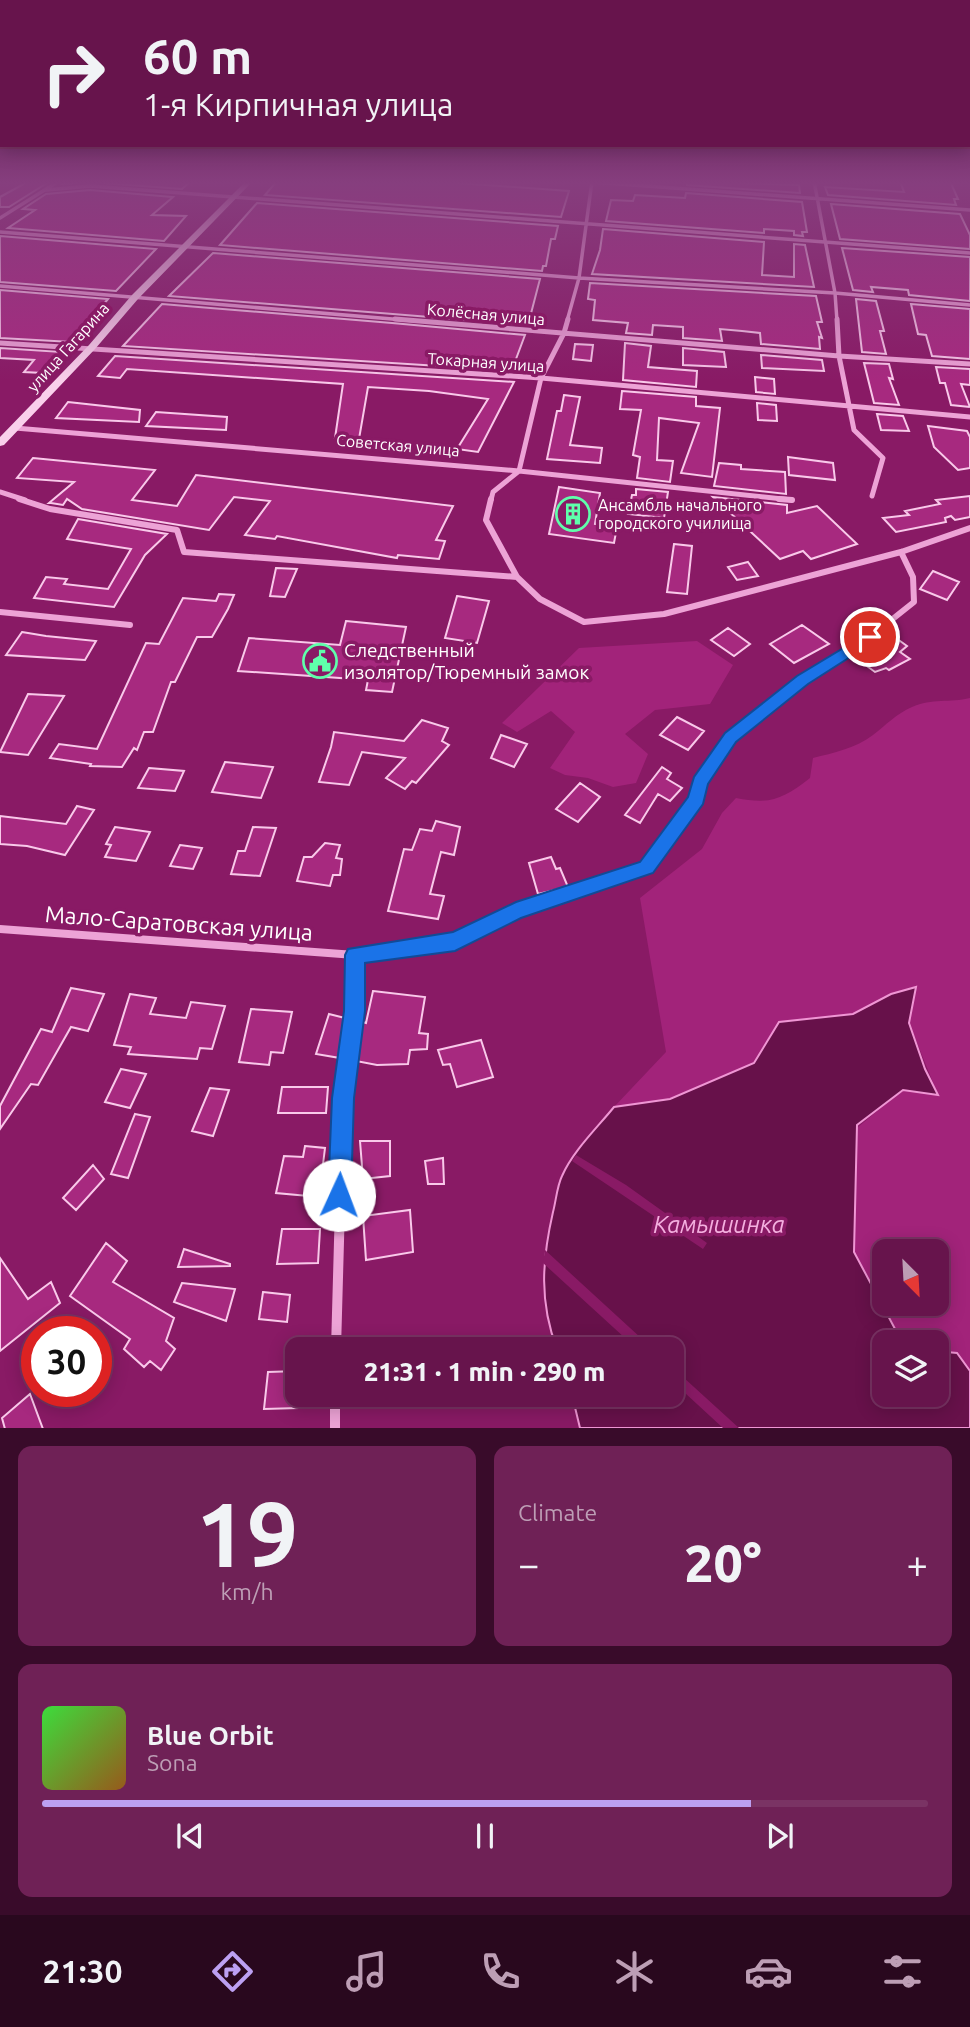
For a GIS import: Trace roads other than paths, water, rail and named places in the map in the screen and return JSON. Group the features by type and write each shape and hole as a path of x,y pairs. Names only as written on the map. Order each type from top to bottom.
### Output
{"street":[{"name":"улица Гагарина","path":"1,444 135,297 184,248"},
{"path":"193,248 970,305"},
{"path":"582,248 579,278 565,333 541,378 519,471 493,492 486,520 517,577 540,599 584,622 664,614 901,552 970,528"},
{"path":"825,248 835,293 839,356 854,430 883,458 872,496"},
{"path":"899,248 970,253"},
{"name":"Колёсная улица","path":"0,286 839,356 970,363"},
{"name":"Токарная улица","path":"0,343 541,378 970,416"},
{"name":"Советская улица","path":"0,427 519,471 792,500"},
{"path":"0,492 50,509 177,530 184,552 517,577"},
{"name":"Мало-Саратовская улица","path":"0,929 355,955 455,941 516,911 646,868 697,799 700,782 731,738 802,680 870,637 914,603 913,576 901,552"},
{"path":"0,612 130,625"},
{"path":"336,1337 343,1098 355,1011 355,955"},
{"path":"335,1407 335,1428"}],"water":[{"name":"Камышинка","path":"916,987 909,1023 925,1069 938,1095 903,1090 857,1125 854,1252 872,1286 872,1316 888,1316 896,1330 872,1330 872,1407 949,1407 949,1352 957,1353 970,1371 970,1428 580,1428 575,1407 684,1407 684,1337 553,1337 545,1298 546,1247 560,1180 579,1149 614,1107 670,1099 754,1063 779,1022 853,1014 891,994"}],"place":[{"name":"Ансамбль начального городского училища","path":"573,514"},
{"name":"Следственный изолятор/Тюремный замок","path":"320,661"}]}
